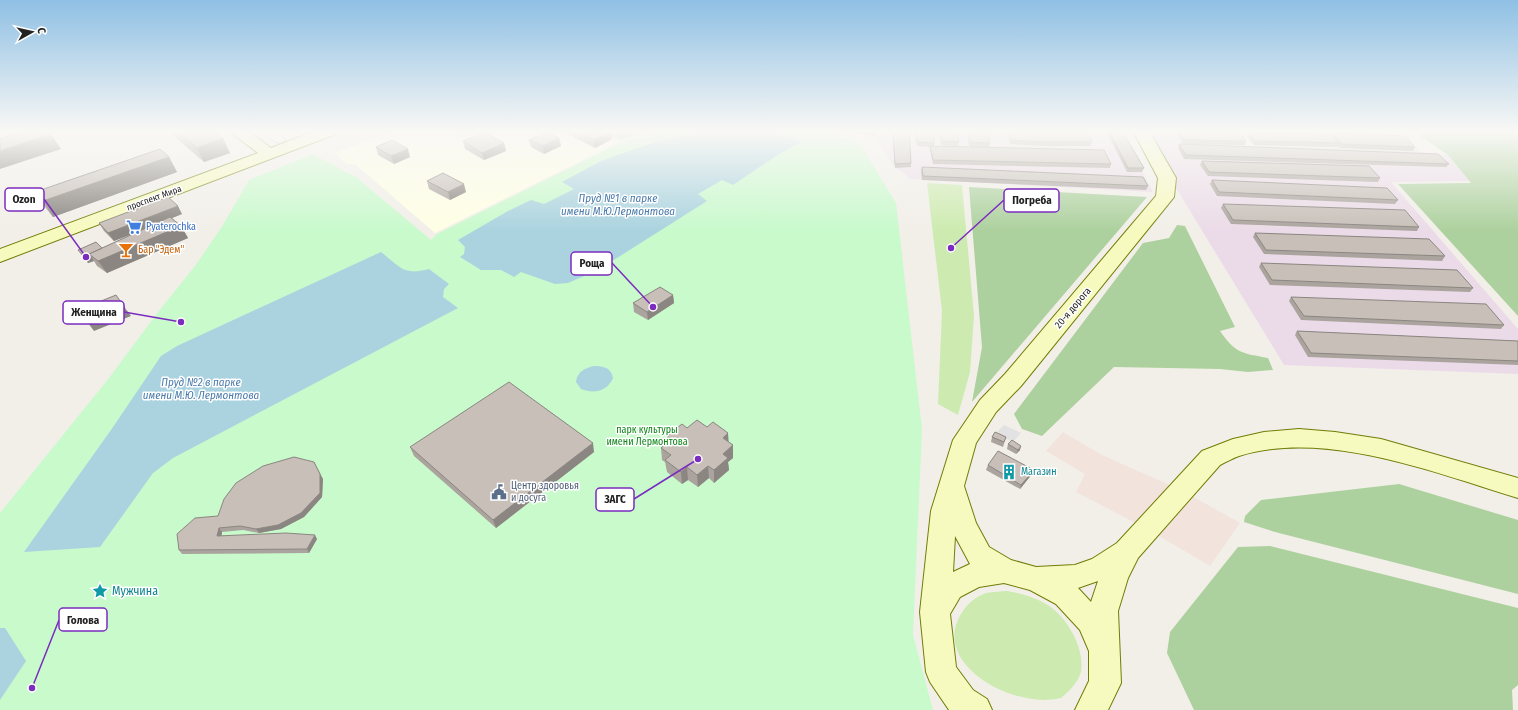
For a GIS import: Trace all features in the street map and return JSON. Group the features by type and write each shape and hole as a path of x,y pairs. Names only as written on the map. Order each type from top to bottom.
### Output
{"main road":[{"name":"проспект Мира","path":"0,256 243,164"},
{"name":"20-я дорога","path":"941,672 935,612 944,511 965,440 988,406 1018,374 1165,197 1167,178 1159,164"},
{"path":"1036,579 1075,577 1101,568 1128,550 1212,458 1233,448 1264,441 1300,438 1335,440 1382,448 1518,488"},
{"path":"952,485 963,525 980,555 1004,571 1036,579 1066,595 1090,621 1104,651"},
{"path":"1091,710 1106,683 1103,610 1114,576 1128,550"},
{"path":"935,612 950,588 974,575 1004,571"},
{"path":"941,672 952,710"},
{"path":"941,672 962,701 976,710"}],"shaded area":[{"path":"355,164 574,164 435,233"},
{"path":"892,164 1138,164 1153,192 909,179 905,174 895,168"},
{"path":"1163,164 1455,164 1469,181 1391,182 1518,329 1518,374 1284,365"},
{"path":"1004,425 1021,433 1013,442 995,434"},
{"path":"1063,432 1102,455 1181,490 1240,523 1210,566 1147,529 1076,492 1085,474 1046,451"}],"green space":[{"name":"парк культуры имени Лермонтова","path":"288,164 332,164 356,177 431,240 437,234 578,164 872,164 896,203 922,429 913,635 933,710 0,710 0,513 109,378 158,312 195,266 221,228 249,180"},
{"path":"1456,164 1518,164 1518,316 1398,184 1471,183"},
{"path":"927,183 962,185 974,316 970,372 958,415 938,404 942,311"},
{"path":"969,187 1147,197 972,402 982,347"},
{"path":"1177,225 1185,226 1235,327 1220,331 1235,348 1240,351 1268,358 1273,370 1248,372 1220,369 1114,367 1042,436 1022,429 1014,414 1143,243 1169,238"},
{"path":"1399,484 1518,520 1518,594 1275,532 1244,522 1245,516 1261,500"},
{"path":"1270,546 1518,608 1518,685 1512,690 1513,710 1194,710 1167,653 1170,632 1238,547"},
{"path":"1007,591 1031,597 1052,608 1070,628 1081,655 1081,672 1073,686 1061,698 1042,700 1021,697 1001,690 982,679 967,666 957,650 954,632 961,614 966,607 972,601 986,593"}],"water":[{"name":"Пруд №1 в парке имени М.Ю.Лермонтова","path":"595,164 764,164 733,185 722,180 698,194 707,201 598,270 568,283 555,284 521,272 514,277 501,270 481,270 460,257 464,254 465,247 458,240 508,211 531,200 544,204 574,189 562,182"},
{"name":"Пруд №2 в парке имени М.Ю. Лермонтова","path":"381,252 398,266 408,271 421,271 429,269 449,284 444,289 443,297 458,308 173,458 153,473 100,547 24,552 111,430 161,356 177,346"},
{"path":"594,366 601,366 609,370 613,378 607,386 599,391 586,391 581,389 576,382 578,376 585,369"},
{"path":"0,628 5,628 26,661 0,700"}],"building":[{"path":"116,164 149,164 43,201 35,192"},
{"path":"1126,164 1142,164 1144,168 1128,168"},
{"path":"1204,164 1369,166 1380,178 1209,172"},
{"path":"922,167 1143,177 1148,186 923,176"},
{"path":"443,173 464,184 448,192 427,181"},
{"path":"1212,180 1387,188 1398,200 1219,192"},
{"path":"168,197 178,206 108,233 99,223"},
{"path":"1223,204 1405,210 1419,227 1233,220"},
{"path":"170,217 181,226 98,261 89,254"},
{"path":"1255,233 1429,239 1445,256 1266,250"},
{"path":"96,242 102,248 89,254 91,256 86,259 78,250"},
{"path":"1261,263 1457,270 1473,288 1272,280"},
{"path":"660,287 673,295 647,312 633,303"},
{"path":"116,295 125,308 88,323 79,310"},
{"path":"1291,297 1486,304 1504,325 1304,316"},
{"path":"1297,331 1518,341 1518,361 1311,353"},
{"name":"Центр здоровья и досуга","path":"509,382 593,443 493,520 410,447"},
{"path":"697,420 707,427 713,422 728,433 723,438 733,445 723,454 728,458 714,470 708,466 697,475 687,467 681,472 665,460 671,455 661,448 672,439 667,436 682,424 687,428"},
{"path":"995,432 1006,437 1004,442 992,437"},
{"path":"1012,440 1021,446 1018,450 1008,444"},
{"name":"Магазин","path":"998,451 1034,470 1021,485 988,465"},
{"path":"294,457 314,462 320,474 320,493 301,513 278,525 256,529 240,526 219,528 217,536 286,533 315,535 307,549 179,550 177,534 195,518 218,516 224,499 236,483 263,466"}],"place":[{"name":"Pyaterochka","path":"134,227"},
{"name":"Погреба","path":"951,248"},
{"name":"Бар \"Эдем\"","path":"126,250"},
{"name":"Ozon","path":"86,257"},
{"name":"Роща","path":"653,307"},
{"name":"Женщина","path":"181,322"},
{"name":"ЗАГС","path":"698,459"},
{"name":"Магазин","path":"1009,472"},
{"name":"Центр здоровья и досуга","path":"499,492"},
{"name":"Мужчина","path":"100,591"},
{"name":"Голова","path":"32,688"}]}
